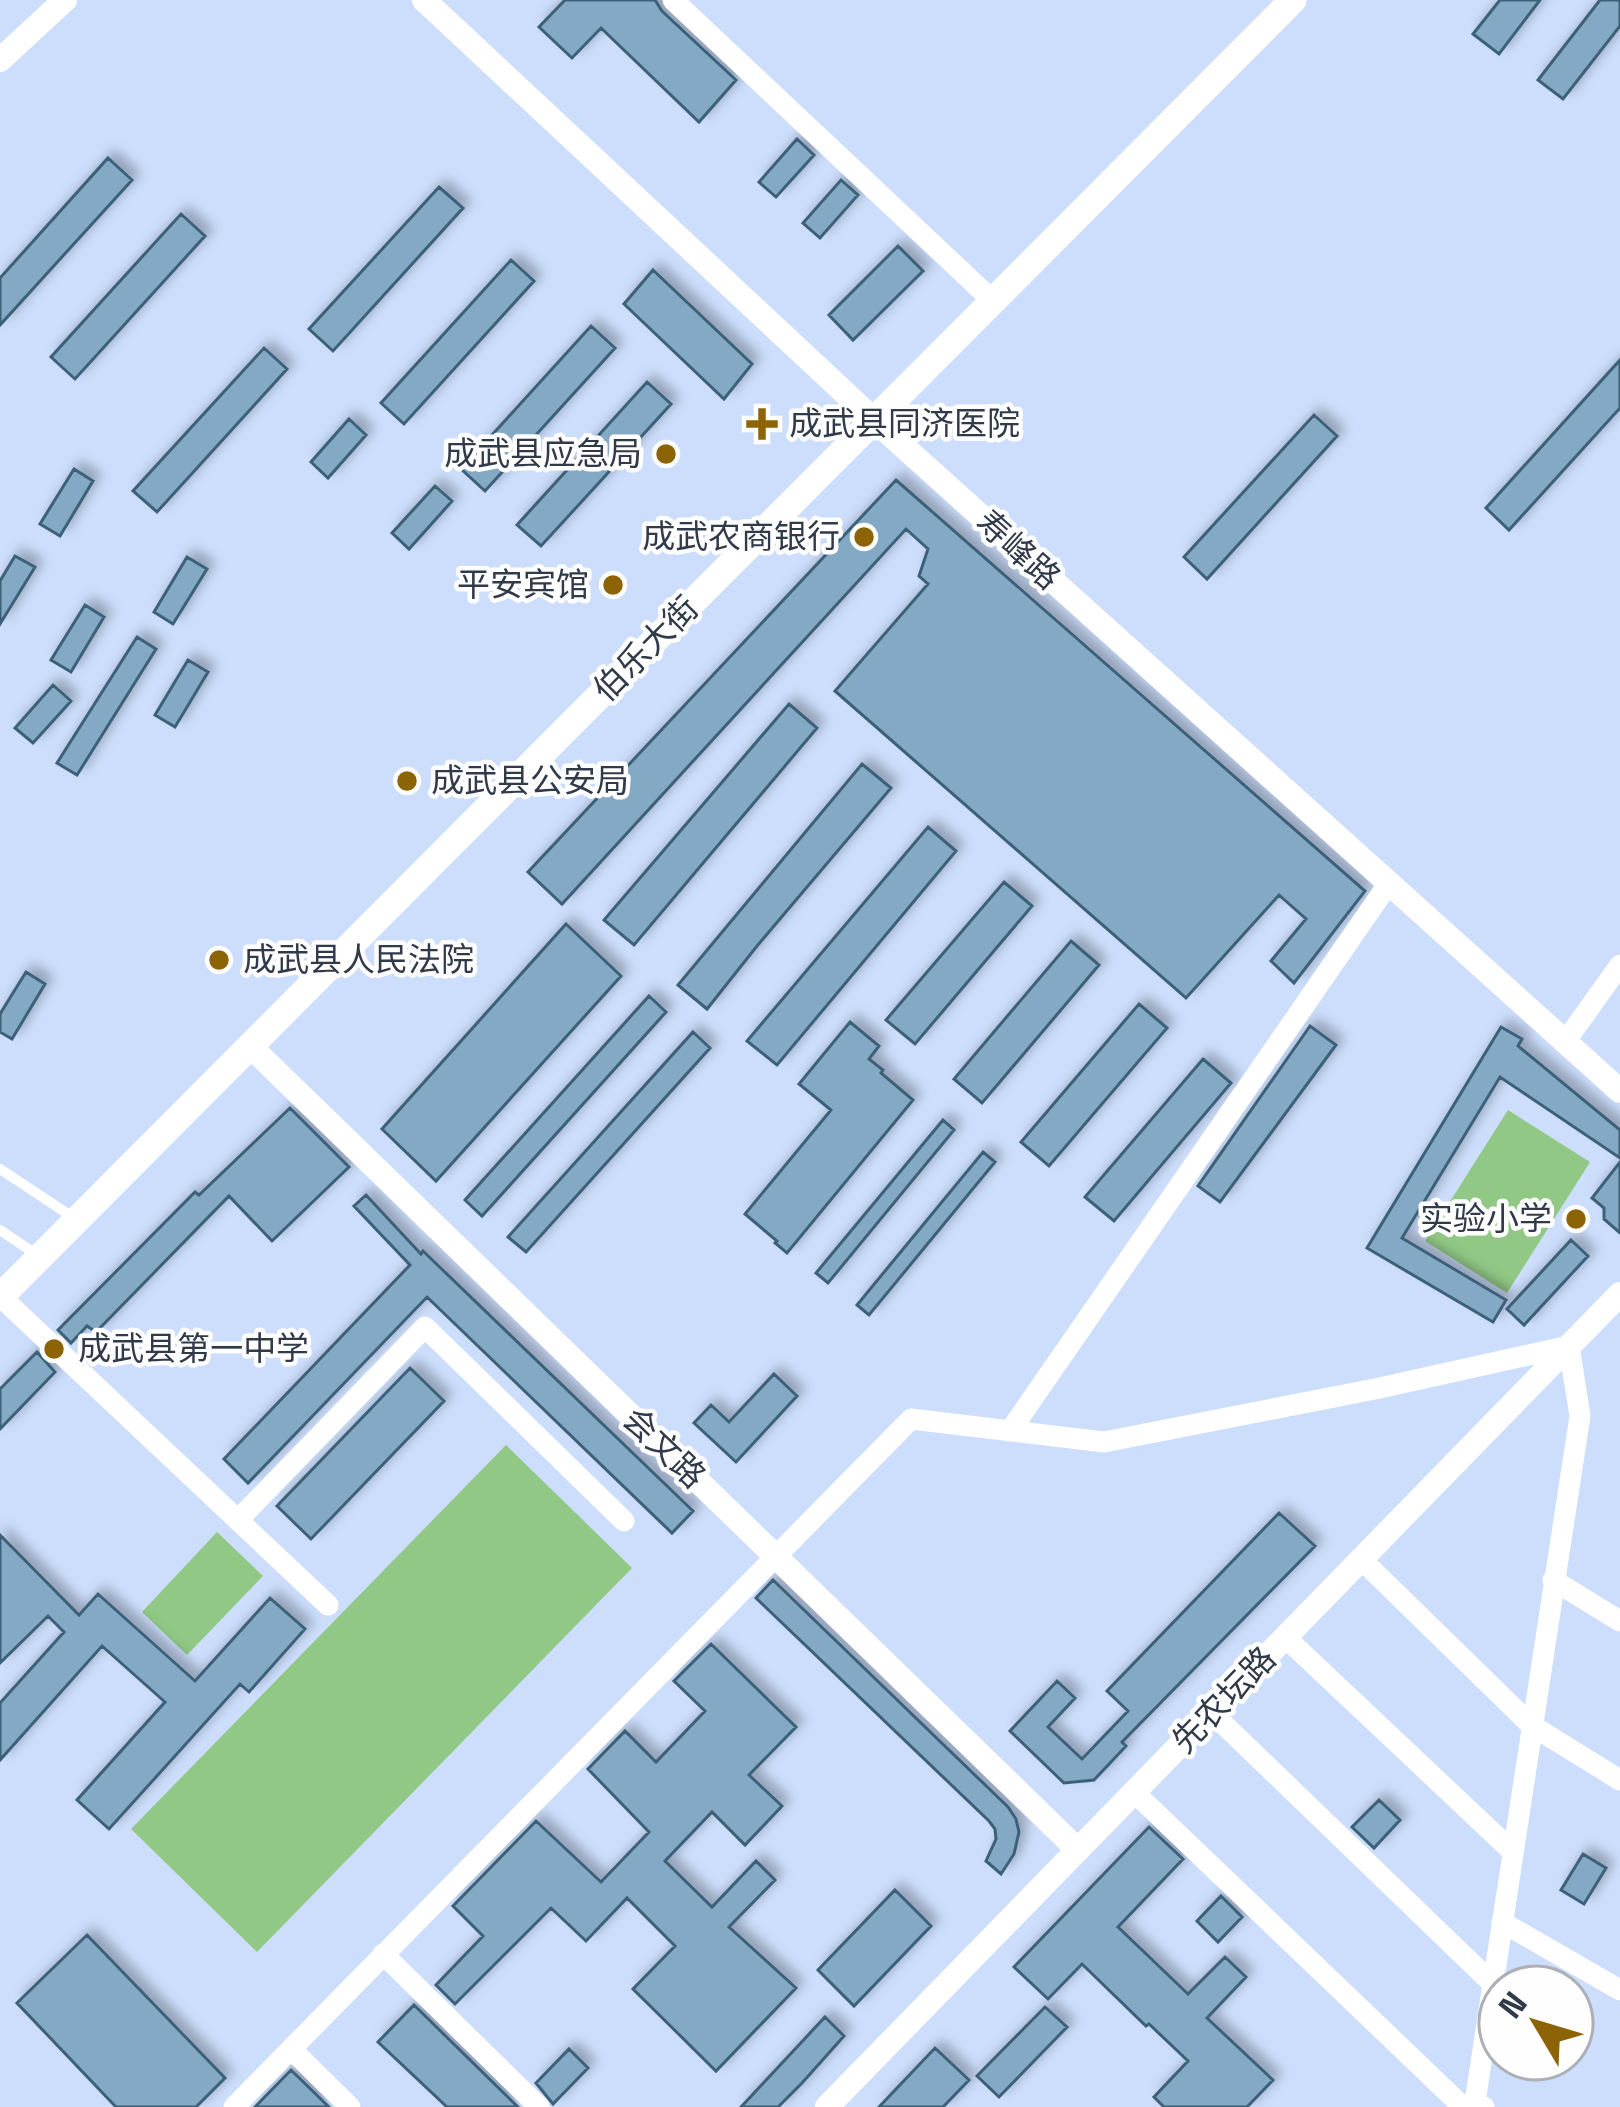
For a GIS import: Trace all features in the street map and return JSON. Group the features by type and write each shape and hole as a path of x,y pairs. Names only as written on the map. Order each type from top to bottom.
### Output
{"main road":[{"name":"伯乐大街","path":"0,1297 1293,0"}],"street":[{"path":"0,60 65,0"},
{"name":"寿峰路","path":"424,0 874,421 1620,1091"},
{"path":"673,0 992,301"},
{"path":"1010,1431 1389,883"},
{"path":"1565,1042 1620,965"},
{"name":"会文路","path":"250,1046 1078,1850"},
{"name":"先农坛路","path":"827,2107 1620,1294"},
{"path":"0,1297 328,1605"},
{"path":"238,1520 425,1328 624,1521"},
{"path":"234,2107 910,1419 1104,1442 1569,1346 1580,1416 1495,1963"},
{"path":"1361,1559 1532,1725 1620,1780"},
{"path":"1553,1580 1620,1621"},
{"path":"1285,1637 1512,1851"},
{"path":"1212,1713 1476,1969"},
{"path":"1134,1792 1462,2106 1479,2104"},
{"path":"1502,1922 1620,1990"},
{"path":"383,1954 539,2107"},
{"path":"291,2048 350,2107"}],"lane":[{"path":"0,1169 77,1220"},
{"path":"0,1231 40,1257"}],"green space":[{"path":"1508,1110 1590,1162 1507,1293 1425,1241"},
{"path":"506,1445 632,1568 257,1952 131,1829"},
{"path":"217,1532 263,1576 187,1655 142,1612"}],"building":[{"path":"565,0 655,0 736,80 699,122 601,28 572,58 539,27"},
{"path":"1500,0 1540,0 1499,54 1473,34"},
{"path":"1600,0 1620,0 1620,26 1563,99 1538,80"},
{"path":"797,139 814,155 776,197 759,182"},
{"path":"108,158 132,180 0,325 0,278"},
{"path":"841,180 858,195 820,238 803,223"},
{"path":"439,187 463,208 333,351 309,329"},
{"path":"181,214 205,236 75,379 51,357"},
{"path":"898,246 923,271 853,340 829,315"},
{"path":"511,260 534,281 404,424 381,403"},
{"path":"653,270 752,364 724,399 624,304"},
{"path":"591,326 615,348 485,491 461,469"},
{"path":"264,348 287,369 157,512 133,491"},
{"path":"1620,360 1620,408 1509,530 1486,508"},
{"path":"647,382 671,404 541,546 517,525"},
{"path":"1314,415 1337,436 1207,579 1184,557"},
{"path":"349,419 366,435 328,478 311,462"},
{"path":"74,469 93,481 60,536 40,524"},
{"path":"896,480 1365,891 1294,983 1271,961 1306,919 1279,895 1186,998 835,691 928,584 919,576 928,549 906,529 562,904 528,872"},
{"path":"435,486 452,501 409,549 392,533"},
{"path":"15,556 35,567 0,624 0,581"},
{"path":"187,557 207,569 173,624 154,612"},
{"path":"85,605 104,617 71,672 51,660"},
{"path":"137,637 156,649 77,775 57,763"},
{"path":"188,660 208,672 175,727 155,715"},
{"path":"53,685 71,701 33,743 15,728"},
{"path":"789,704 817,728 634,945 604,920"},
{"path":"862,764 891,788 707,1009 678,985"},
{"path":"928,827 956,851 777,1065 747,1041"},
{"path":"1004,882 1032,906 915,1044 886,1020"},
{"path":"566,924 621,976 436,1181 382,1129"},
{"path":"1071,941 1099,965 982,1103 954,1079"},
{"path":"26,972 45,984 12,1039 0,1032 0,1014"},
{"path":"649,996 666,1012 482,1216 465,1200"},
{"path":"1139,1004 1167,1028 1049,1166 1021,1142"},
{"path":"850,1022 879,1046 869,1059 913,1100 787,1253 745,1214 831,1110 799,1084"},
{"path":"1310,1026 1336,1045 1220,1202 1198,1186"},
{"path":"1501,1027 1522,1039 1518,1046 1620,1130 1620,1158 1500,1077 1402,1238 1506,1300 1493,1322 1367,1248"},
{"path":"693,1032 710,1048 526,1252 508,1237"},
{"path":"1203,1059 1231,1083 1114,1221 1085,1197"},
{"path":"290,1108 349,1167 272,1241 229,1196 96,1332 87,1326 71,1343 58,1330 195,1192 199,1195"},
{"path":"943,1120 954,1130 828,1283 816,1273"},
{"path":"983,1152 995,1162 869,1315 857,1305"},
{"path":"1620,1162 1620,1233 1604,1219 1604,1208 1592,1198"},
{"path":"366,1195 421,1254 423,1251 693,1511 672,1533 427,1297 248,1483 224,1459 410,1265 354,1206"},
{"path":"1571,1240 1588,1256 1524,1325 1507,1309"},
{"path":"37,1352 55,1372 0,1429 0,1389"},
{"path":"410,1368 444,1401 311,1539 277,1506"},
{"path":"774,1374 797,1396 736,1462 694,1423 711,1405 729,1422"},
{"path":"1279,1513 1315,1546 1122,1742 1126,1746 1094,1780 1064,1783 1010,1731 1057,1681 1075,1698 1048,1727 1082,1759 1128,1711 1107,1691"},
{"path":"0,1535 79,1615 98,1594 195,1681 270,1598 305,1629 249,1692 240,1684 109,1829 77,1800 165,1702 102,1646 0,1760 0,1703 64,1632 48,1616 0,1663"},
{"path":"773,1580 1008,1807 1019,1832 1014,1854 1001,1874 986,1861 996,1839 989,1821 756,1598"},
{"path":"711,1644 796,1727 749,1775 782,1806 745,1845 712,1812 665,1861 712,1907 756,1861 775,1880 729,1927 796,1988 716,2071 633,1989 675,1946 627,1898 586,1941 551,1908 455,2004 436,1985 483,1936 453,1906 536,1821 601,1882 649,1832 588,1769 625,1731 656,1762 705,1711 674,1681"},
{"path":"1379,1800 1400,1820 1374,1848 1352,1827"},
{"path":"1149,1827 1183,1859 1118,1927 1188,1994 1225,1957 1246,1977 1207,2018 1273,2080 1247,2107 1164,2107 1154,2097 1188,2061 1149,2024 1082,1964 1048,1999 1014,1967"},
{"path":"1583,1854 1606,1868 1584,1904 1561,1890"},
{"path":"895,1890 931,1926 854,2006 818,1970"},
{"path":"1221,1896 1242,1917 1218,1942 1197,1921"},
{"path":"87,1935 225,2078 196,2107 116,2107 17,2003"},
{"path":"414,2005 518,2107 447,2107 378,2042"},
{"path":"1045,2007 1067,2027 999,2097 977,2076"},
{"path":"825,2017 844,2036 802,2083 778,2107 741,2107"},
{"path":"935,2048 969,2080 943,2107 879,2107"},
{"path":"569,2049 588,2068 553,2104 536,2083"},
{"path":"291,2070 329,2107 255,2107"}],"place":[{"name":"成武县同济医院","path":"762,424"},
{"name":"成武县应急局","path":"666,454"},
{"name":"成武农商银行","path":"864,537"},
{"name":"平安宾馆","path":"613,585"},
{"name":"成武县公安局","path":"407,781"},
{"name":"成武县人民法院","path":"219,960"},
{"name":"实验小学","path":"1576,1219"},
{"name":"成武县第一中学","path":"54,1349"}]}
